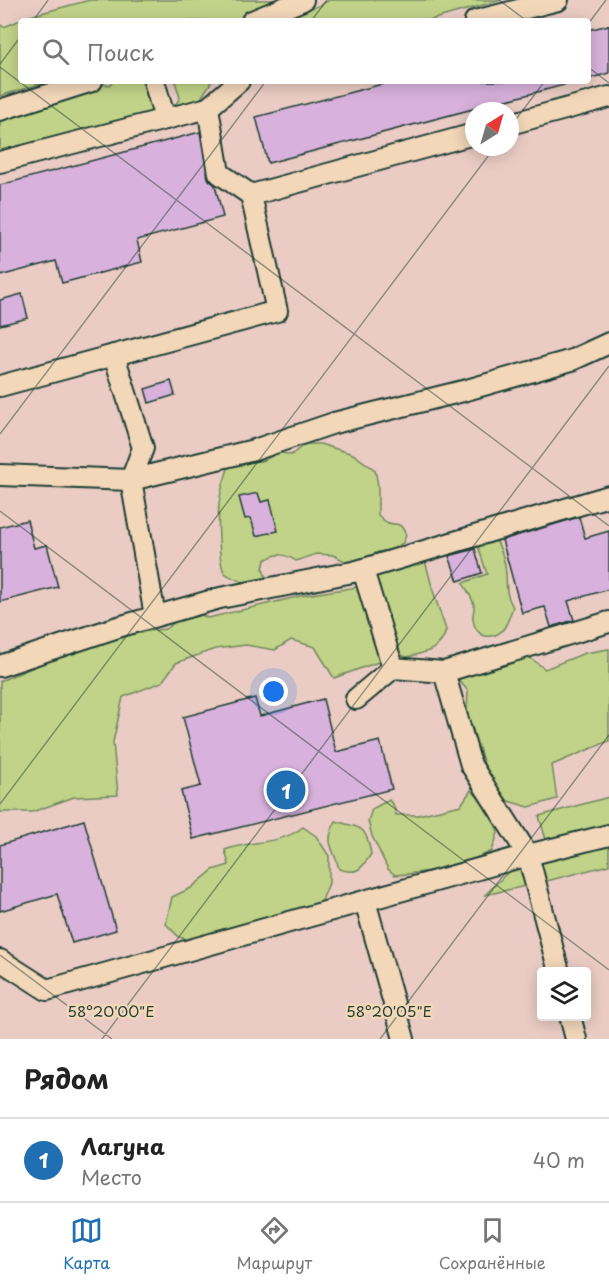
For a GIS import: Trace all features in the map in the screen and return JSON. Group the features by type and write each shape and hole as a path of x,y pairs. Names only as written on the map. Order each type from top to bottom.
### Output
{"lane":[{"path":"259,18 303,0"},
{"path":"487,18 558,0"},
{"path":"0,110 82,84"},
{"path":"154,84 165,119"},
{"path":"0,162 208,108 236,84"},
{"path":"519,122 609,97"},
{"path":"0,386 277,311 251,195 219,173 208,108"},
{"path":"251,195 465,136"},
{"path":"0,476 131,480 254,450 334,423 463,392 572,360 609,343"},
{"path":"114,355 143,448 131,480 155,616"},
{"path":"357,571 609,496"},
{"path":"0,666 118,627 220,598 363,570 393,668"},
{"path":"356,699 393,668 444,672 609,622"},
{"path":"444,672 471,765 528,855 558,967"},
{"path":"0,960 47,990 528,855 609,835"},
{"path":"365,901 404,1039"},
{"path":"571,1021 576,1039"}],"green space":[{"path":"90,0 298,0 246,18 25,18"},
{"path":"329,0 501,0 438,18 283,18"},
{"path":"18,21 18,84 40,84 0,96 0,25 4,27"},
{"path":"86,84 148,84 156,117 0,161 0,107"},
{"path":"176,84 210,84 197,109 168,115 180,98"},
{"path":"305,444 320,444 353,454 375,470 378,485 378,515 386,522 398,524 401,527 406,535 403,543 357,562 345,561 333,555 316,554 296,561 284,555 273,556 265,560 263,569 266,578 251,585 230,577 225,573 221,561 219,504 232,459 256,462 278,452 291,455"},
{"path":"493,535 503,558 508,594 513,607 503,629 496,635 487,636 481,634 475,626 474,605 463,583 487,574 476,540"},
{"path":"424,557 446,630 441,642 431,650 407,657 396,648 374,577 385,568"},
{"path":"364,586 381,661 334,678 315,647 291,640 275,650 246,645 215,649 176,663 162,682 123,697 113,742 118,795 74,797 32,812 0,812 0,681 109,636 165,629 192,611 208,618 305,595"},
{"path":"516,647 545,669 585,653 609,649 609,741 552,765 557,799 529,807 508,801 488,776 467,712 468,691 457,678"},
{"path":"471,790 492,812 498,833 492,851 457,865 420,873 395,875 388,869 372,836 368,821 372,809 389,800 394,806 396,815 418,815 461,805"},
{"path":"609,797 609,826 547,843 539,816"},
{"path":"336,821 357,827 365,833 371,854 358,870 339,869 330,840"},
{"path":"303,827 316,836 329,856 329,883 321,903 193,941 179,937 166,924 172,897 191,888 213,870 229,865 225,850 276,840"},
{"path":"609,845 609,865 485,895 511,869"}],"building":[{"path":"609,25 609,73 591,78 591,29"},
{"path":"382,84 564,84 499,102 465,102 465,111 268,163 256,117"},
{"path":"200,132 207,175 215,185 223,217 137,240 142,262 62,283 56,261 0,276 0,185"},
{"path":"22,294 28,318 0,325 0,300"},
{"path":"171,381 175,395 149,403 145,389"},
{"path":"258,493 261,502 270,500 278,531 256,536 251,518 245,519 239,497"},
{"path":"579,517 585,538 609,531 609,589 568,601 574,620 551,627 545,607 522,613 502,540"},
{"path":"27,520 34,548 47,545 58,587 0,602 0,527"},
{"path":"475,549 482,573 458,581 449,556"},
{"path":"255,698 260,716 323,699 336,752 380,741 392,789 193,839 181,791 201,786 183,717"},
{"path":"84,820 116,930 72,943 57,894 0,911 0,845"}],"place":[{"name":"Лагуна","path":"286,790"}]}
